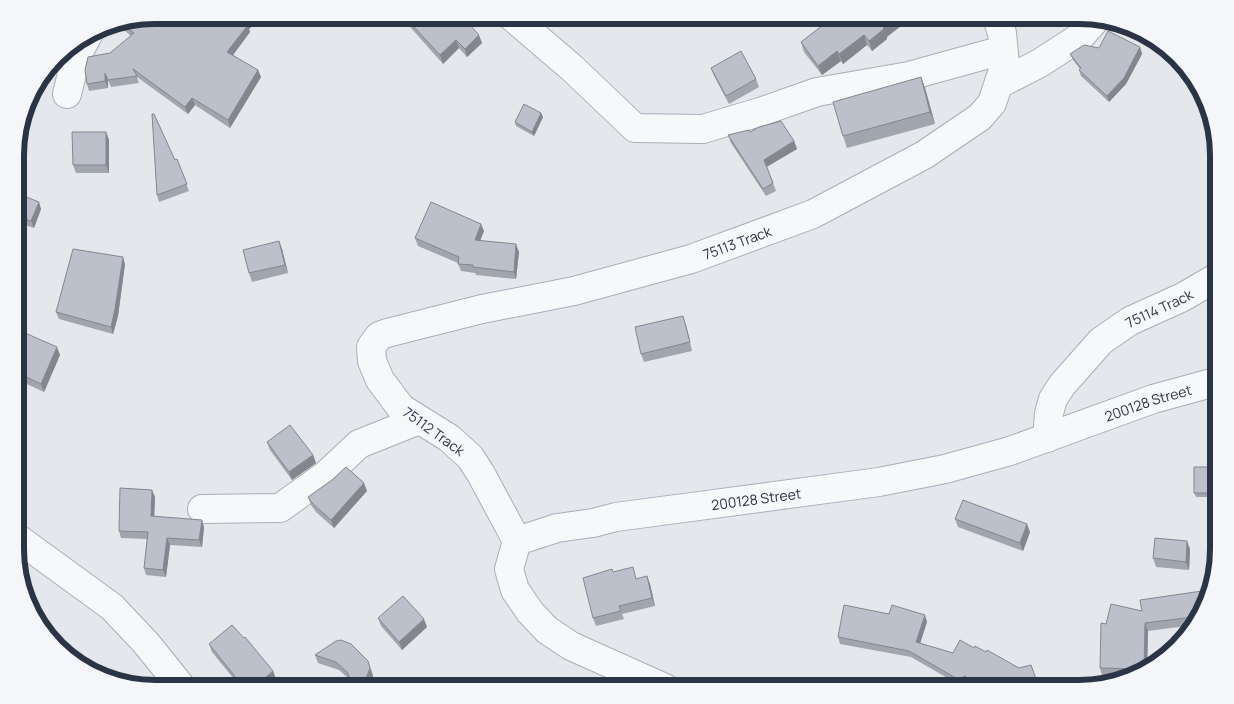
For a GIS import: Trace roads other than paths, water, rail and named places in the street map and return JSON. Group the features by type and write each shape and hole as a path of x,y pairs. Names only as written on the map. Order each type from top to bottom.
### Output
{"street":[{"path":"521,24 572,68 635,128 703,129 764,111 817,92 909,76 1003,50"},
{"name":"75113 Track","path":"371,347 379,336 386,333 482,309 574,291 691,258 813,214 924,155 980,117 992,103 1005,64 1002,33 999,24"},
{"path":"999,84 1040,63 1080,37 1092,25"},
{"path":"67,94 76,57 82,46"},
{"name":"75114 Track","path":"1046,438 1053,399 1062,385 1101,341 1130,321 1183,297 1210,281"},
{"name":"75112 Track","path":"371,347 372,360 380,380 401,408 449,438 470,457 482,474 517,541"},
{"name":"200128 Street","path":"517,541 557,528 593,523 616,517 878,482 926,473 1010,451 1153,399 1210,383"},
{"path":"202,509 280,508 326,475 360,444 419,420"},
{"path":"517,541 509,569 515,590 530,612 547,630 570,646 647,680"},
{"path":"24,543 112,607 176,680"}]}
